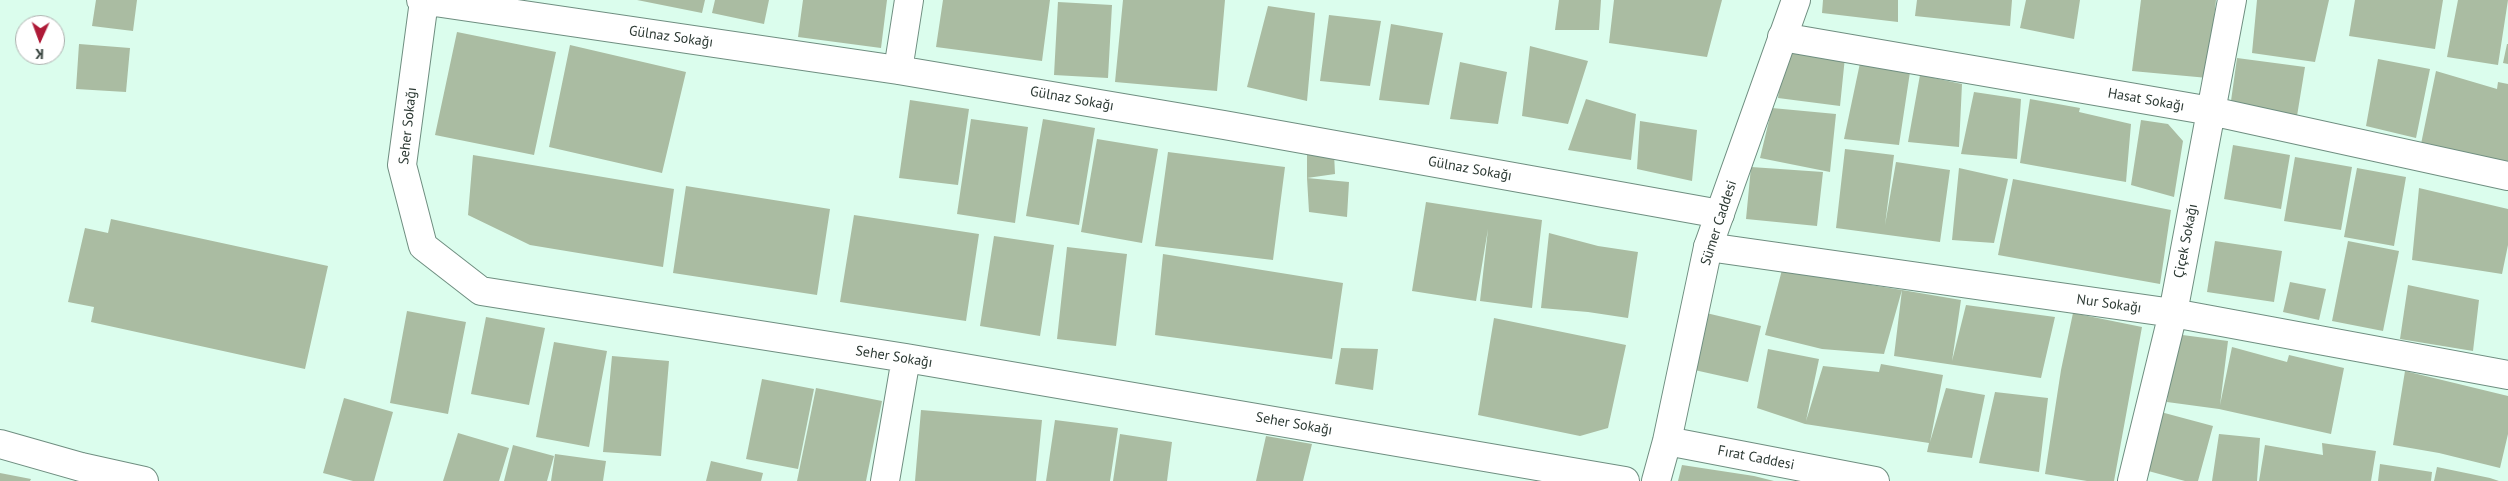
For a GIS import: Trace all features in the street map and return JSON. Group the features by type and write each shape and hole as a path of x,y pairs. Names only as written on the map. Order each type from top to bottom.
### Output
{"street":[{"name":"Gülnaz Sokağı","path":"422,0 898,70 1224,125 1720,214"},
{"name":"Seher Sokağı","path":"422,0 402,165 423,246 481,291 906,358 1625,481"},
{"path":"898,70 909,0"},
{"name":"Sümer Caddesi","path":"1656,481 1667,441 1708,248 1796,0"},
{"name":"Çiçek Sokağı","path":"2132,481 2173,313 2232,0"},
{"name":"Hasat Sokağı","path":"1782,37 2211,111 2508,176"},
{"name":"Nur Sokağı","path":"1708,248 2173,313 2508,376"},
{"path":"885,481 906,358"},
{"name":"Fırat Caddesi","path":"1667,441 1875,481"},
{"path":"0,444 79,474 144,481"}],"building":[{"path":"96,0 137,0 133,31 92,26"},
{"path":"637,0 705,0 702,13"},
{"path":"715,0 769,0 764,24 712,13"},
{"path":"803,0 887,0 881,48 798,37"},
{"path":"943,0 1050,0 1042,61 936,47"},
{"path":"1123,0 1225,0 1217,91 1115,82"},
{"path":"1559,0 1601,0 1599,30 1555,30"},
{"path":"1614,0 1722,0 1707,57 1609,43"},
{"path":"1823,0 1898,0 1898,22 1822,13"},
{"path":"1917,0 2012,0 2010,26 1915,16"},
{"path":"2026,0 2080,0 2074,39 2020,28"},
{"path":"2141,0 2216,0 2208,78 2132,71"},
{"path":"2257,0 2329,0 2315,62 2252,53"},
{"path":"2355,0 2443,0 2435,49 2349,36"},
{"path":"2458,0 2508,0 2498,65 2447,57"},
{"path":"1058,2 1112,5 1108,78 1054,75"},
{"path":"1268,6 1315,13 1307,101 1247,87"},
{"path":"1329,15 1381,21 1370,86 1320,81"},
{"path":"1391,24 1443,33 1429,105 1379,100"},
{"path":"457,32 556,52 534,155 435,135"},
{"path":"79,44 130,48 126,92 76,89"},
{"path":"2508,44 2508,64 2503,63"},
{"path":"570,45 686,72 662,173 549,147"},
{"path":"1530,46 1588,61 1568,124 1522,116"},
{"path":"1784,50 1845,57 1840,106 1778,98"},
{"path":"2237,58 2305,67 2297,116 2230,108"},
{"path":"2378,59 2430,69 2416,138 2366,126"},
{"path":"1460,62 1507,72 1498,124 1450,119"},
{"path":"1860,63 1910,72 1899,145 1844,139"},
{"path":"2436,71 2497,89 2498,82 2508,84 2508,165 2421,144"},
{"path":"1920,75 1962,84 1959,147 1908,142"},
{"path":"1974,92 2021,99 2017,159 1961,154"},
{"path":"1586,99 1636,114 1631,160 1568,150"},
{"path":"2030,99 2080,108 2079,112 2131,124 2126,182 2020,163"},
{"path":"910,100 969,109 958,185 899,178"},
{"path":"1772,108 1836,114 1830,172 1760,158"},
{"path":"971,119 1028,127 1015,223 957,214"},
{"path":"1043,119 1095,128 1079,225 1026,216"},
{"path":"2141,120 2168,124 2183,141 2174,197 2131,185"},
{"path":"1640,121 1697,130 1692,181 1637,169"},
{"path":"1097,139 1158,149 1142,243 1081,232"},
{"path":"2233,145 2290,155 2281,209 2224,199"},
{"path":"1307,147 1334,153 1335,174 1307,178"},
{"path":"1845,149 1894,155 1885,225 1896,162 1950,170 1940,242 1836,228"},
{"path":"1168,152 1285,167 1273,260 1155,246"},
{"path":"473,155 674,189 663,267 530,245 468,215"},
{"path":"2295,157 2352,167 2341,230 2284,221"},
{"path":"1751,167 1823,172 1817,226 1746,219"},
{"path":"1959,168 2008,179 1994,243 1952,240"},
{"path":"2357,168 2406,177 2394,246 2344,237"},
{"path":"1307,178 1349,182 1347,217 1309,212"},
{"path":"2013,179 2171,210 2160,284 1998,255"},
{"path":"686,186 830,209 817,295 673,273"},
{"path":"2419,188 2508,209 2508,245 2502,274 2412,260"},
{"path":"1426,202 1542,220 1532,308 1480,301 1488,229 1476,301 1412,291"},
{"path":"854,215 979,234 966,321 840,302"},
{"path":"111,219 328,266 305,369 91,322 94,307 68,302 85,228 108,233"},
{"path":"1549,233 1598,246 1638,252 1628,318 1541,308"},
{"path":"994,236 1054,245 1040,336 980,326"},
{"path":"2215,241 2282,251 2274,302 2207,292"},
{"path":"2348,241 2399,251 2383,331 2332,321"},
{"path":"1067,247 1127,254 1116,346 1057,339"},
{"path":"1163,254 1343,283 1332,359 1155,335"},
{"path":"1783,266 1840,280 1902,290 1884,354 1822,349 1765,335"},
{"path":"2290,282 2326,289 2319,320 2283,312"},
{"path":"2408,285 2479,300 2473,351 2400,339"},
{"path":"1902,290 1961,300 1952,361 1966,305 2055,317 2041,378 1894,356"},
{"path":"407,311 466,322 448,414 390,403"},
{"path":"1702,312 1761,326 1748,382 1690,369"},
{"path":"2073,313 2142,327 2114,481 2087,481 2045,474 2061,370"},
{"path":"486,317 545,328 529,405 471,394"},
{"path":"1494,318 1626,345 1608,428 1580,436 1478,415"},
{"path":"2175,334 2228,341 2220,405 2232,347 2287,362 2289,355 2344,368 2331,434 2219,409 2167,402"},
{"path":"554,342 607,351 589,447 536,437"},
{"path":"1341,348 1378,349 1373,390 1335,384"},
{"path":"1768,349 1819,359 1806,421 1823,366 1879,372 1881,364 1943,375 1930,442 1946,388 1985,395 1972,458 1927,452 1929,443 1805,424 1757,408"},
{"path":"612,356 669,361 661,456 603,452"},
{"path":"2405,371 2508,396 2508,434 2500,468 2439,453 2393,445"},
{"path":"762,379 814,389 798,469 746,459"},
{"path":"816,388 882,401 866,481 797,481"},
{"path":"1995,392 2048,398 2039,472 1979,463"},
{"path":"344,398 393,412 374,481 353,481 323,473"},
{"path":"921,410 1042,420 1036,481 915,481"},
{"path":"2157,411 2213,426 2198,481 2185,481 2141,469"},
{"path":"1055,420 1118,428 1110,481 1046,481"},
{"path":"458,433 509,448 499,481 443,481"},
{"path":"1120,434 1172,442 1167,481 1113,481"},
{"path":"2219,434 2260,438 2257,481 2212,481"},
{"path":"1266,436 1312,444 1303,481 1256,481"},
{"path":"2322,443 2376,451 2371,481 2259,481 2265,445 2323,455"},
{"path":"513,445 554,456 547,481 504,481"},
{"path":"555,454 606,461 603,481 551,481"},
{"path":"711,461 763,473 761,481 706,481"},
{"path":"2380,464 2432,472 2431,481 2378,481"},
{"path":"1682,465 1754,476 1774,481 1678,481"},
{"path":"2437,467 2490,478 2499,481 2434,481"},
{"path":"0,473 31,479 30,481 0,481"}]}
